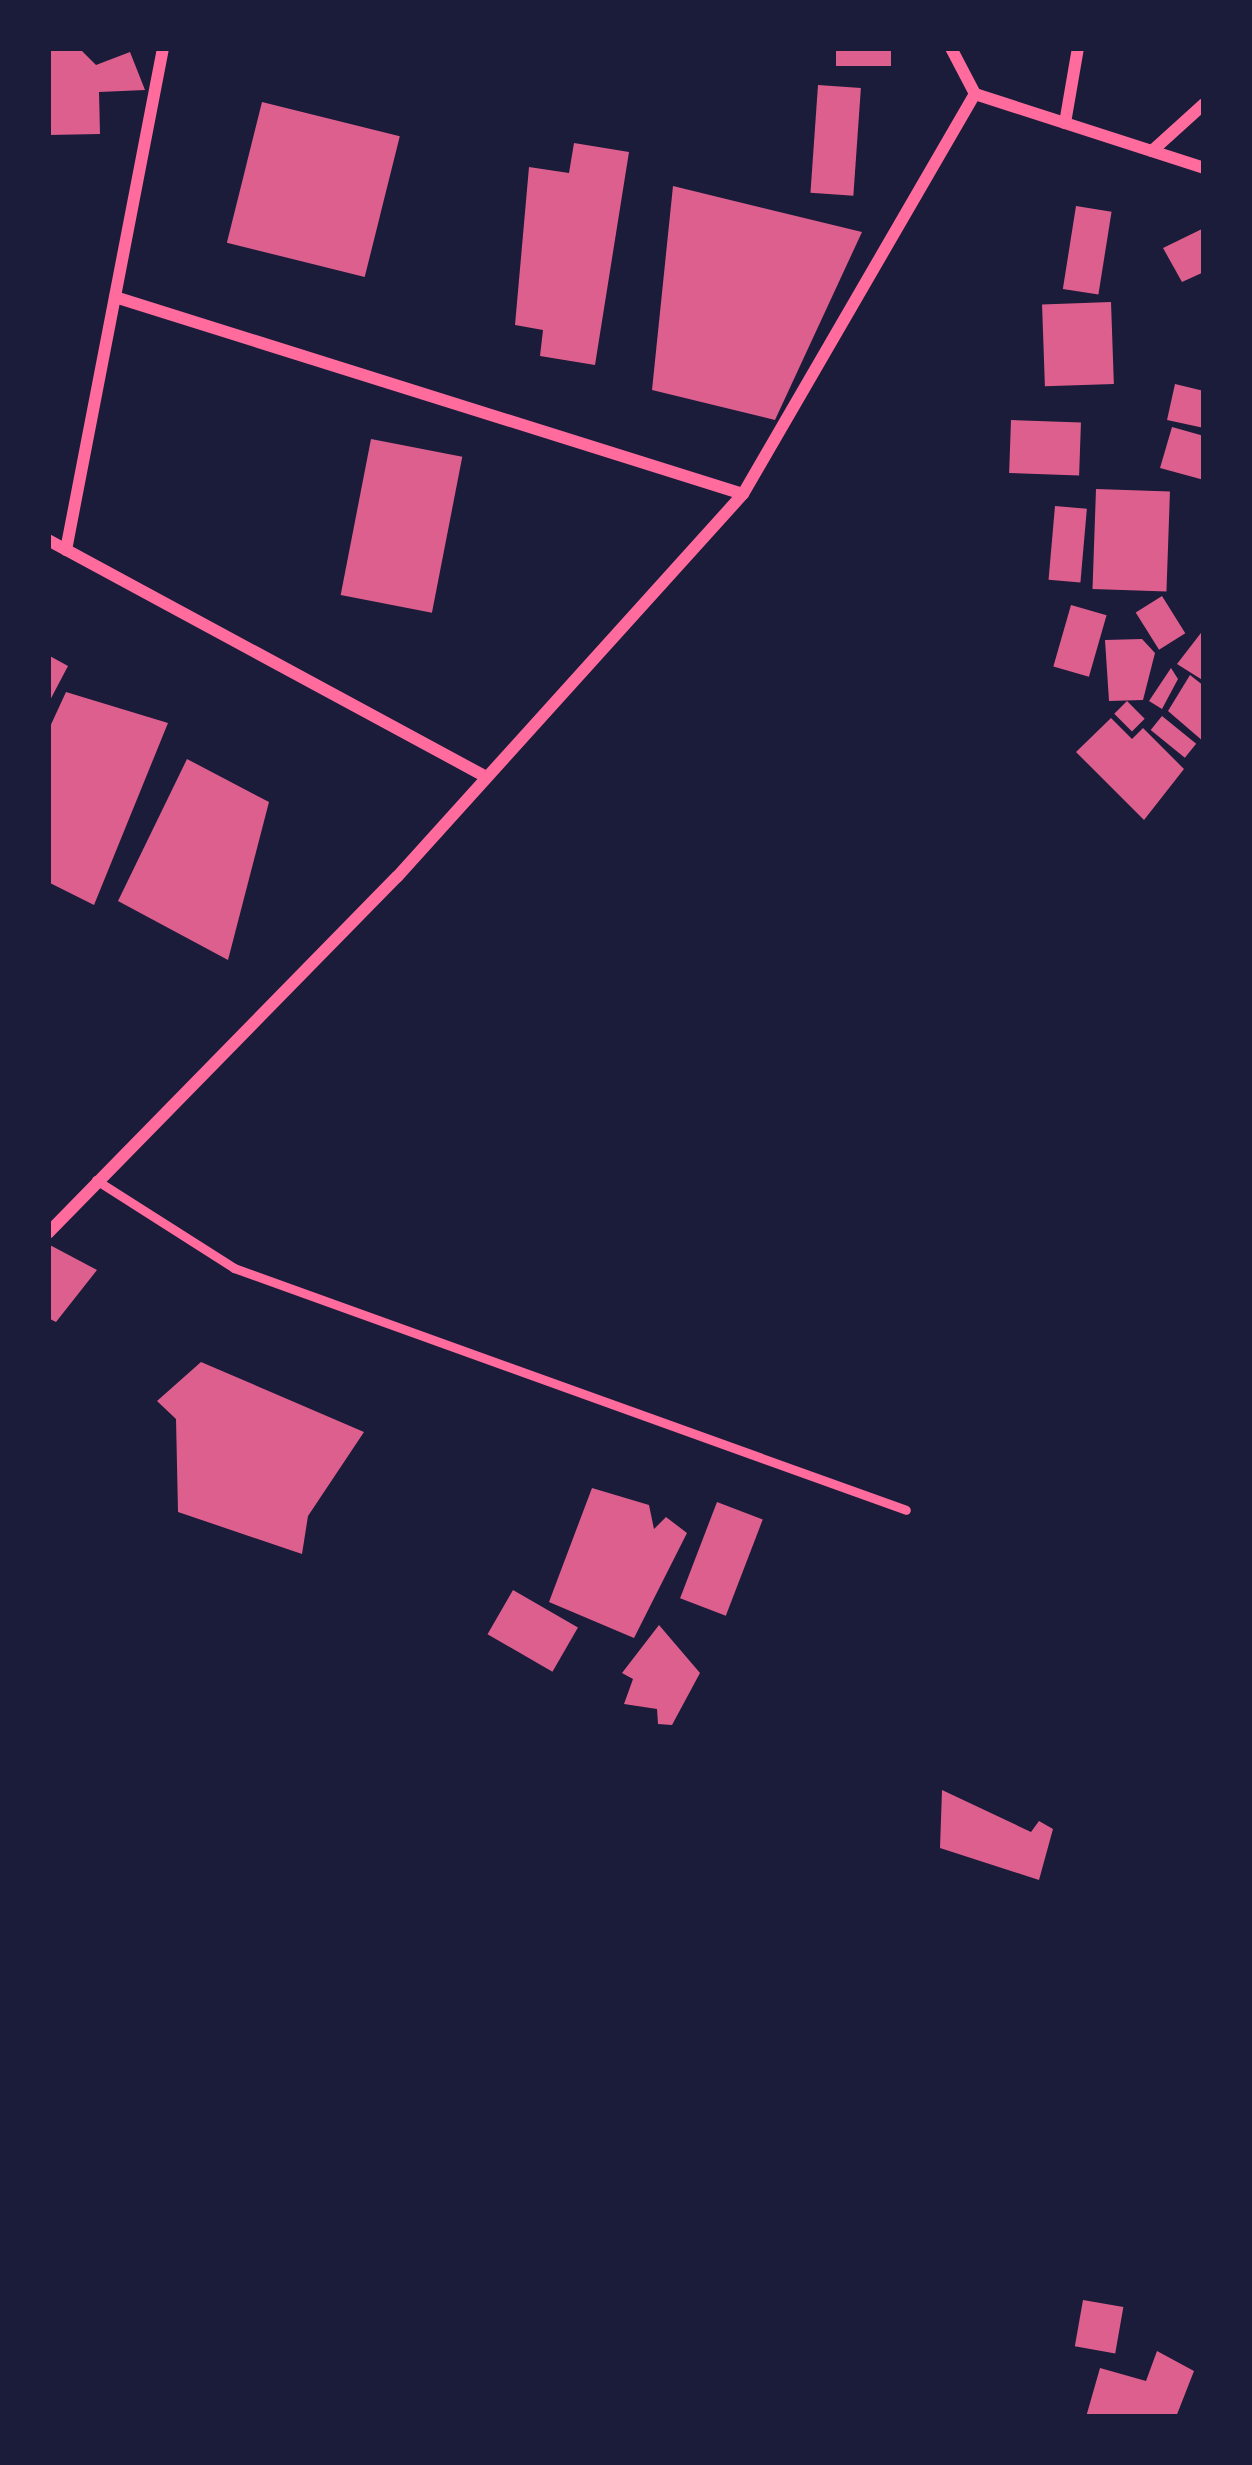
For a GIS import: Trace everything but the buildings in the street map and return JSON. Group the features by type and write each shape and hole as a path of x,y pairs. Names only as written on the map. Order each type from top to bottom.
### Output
{"street":[{"path":"66,550 163,48"},
{"path":"951,48 975,94 1204,168"},
{"path":"1065,123 1078,48"},
{"path":"48,1233 486,777 743,494 975,94"},
{"path":"1152,152 1204,104"},
{"path":"115,297 743,494"},
{"path":"48,540 486,777"}],"lane":[{"path":"96,1180 234,1268 906,1510"}]}
